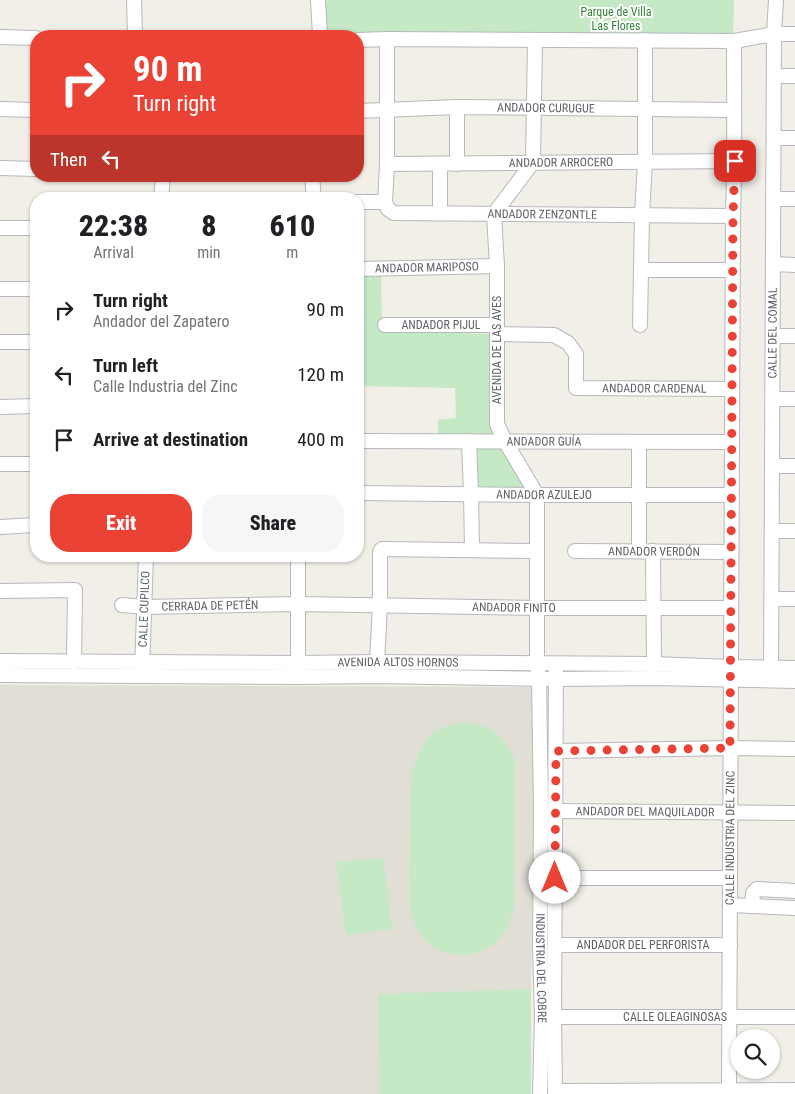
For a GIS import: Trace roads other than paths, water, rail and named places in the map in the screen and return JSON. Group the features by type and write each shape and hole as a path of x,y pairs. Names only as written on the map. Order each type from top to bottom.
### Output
{"street":[{"path":"134,0 135,30"},
{"path":"318,0 320,30"},
{"name":"CALLE DEL COMAL","path":"771,674 774,34 776,0"},
{"path":"364,40 734,41 774,34 795,34"},
{"path":"0,37 30,38"},
{"path":"385,202 387,164 387,39"},
{"path":"494,214 533,162 535,40"},
{"path":"640,325 645,162 645,40"},
{"name":"CALLE INDUSTRIA DEL ZINC","path":"729,1092 733,216 735,161 734,41"},
{"path":"774,76 795,76"},
{"path":"457,108 457,164"},
{"name":"ANDADOR CURUGUE","path":"364,111 457,108 734,110"},
{"path":"0,109 30,110"},
{"path":"774,138 795,138"},
{"name":"ANDADOR ARROCERO","path":"387,164 735,161"},
{"path":"440,164 440,213"},
{"path":"0,168 30,169"},
{"path":"774,199 795,199"},
{"name":"ANDADOR ZENZONTLE","path":"364,202 385,202 388,209 394,213 733,216"},
{"name":"AVENIDA DE LAS AVES","path":"494,214 497,266 497,424 537,495"},
{"path":"0,228 30,228"},
{"path":"773,264 795,265"},
{"name":"ANDADOR MARIPOSO","path":"364,268 497,266"},
{"path":"641,270 733,270"},
{"path":"0,289 30,289"},
{"name":"ANDADOR PIJUL","path":"385,324 497,329 554,335 568,343 576,354 576,388"},
{"path":"773,336 795,336"},
{"path":"0,342 30,342"},
{"name":"ANDADOR CARDENAL","path":"576,388 732,389"},
{"path":"773,399 795,399"},
{"path":"0,407 30,406"},
{"name":"ANDADOR GUÍA","path":"364,441 732,442"},
{"path":"469,441 472,550"},
{"path":"639,442 639,551"},
{"path":"0,464 30,464"},
{"path":"772,466 795,466"},
{"name":"ANDADOR AZULEJO","path":"364,493 732,495"},
{"path":"537,495 537,663"},
{"path":"0,527 30,525"},
{"path":"772,531 795,532"},
{"path":"377,662 380,552 382,549 537,551"},
{"name":"ANDADOR VERDÓN","path":"575,551 732,552"},
{"path":"654,551 654,664"},
{"name":"CALLE CUPILCO","path":"142,668 146,562"},
{"path":"298,562 298,663"},
{"path":"0,591 75,590 74,662"},
{"path":"772,599 795,599"},
{"name":"ANDADOR FINITO","path":"298,604 537,608 731,608"},
{"name":"CERRADA DE PETÉN","path":"122,606 298,604"},
{"name":"AVENIDA ALTOS HORNOS","path":"0,661 74,662 288,677 377,676 556,679 654,678 731,673 771,674 795,681"},
{"name":"AVENIDA ALTOS HORNOS","path":"0,675 142,668 377,662 654,664 731,673"},
{"name":"INDUSTRIA DEL COBRE","path":"537,663 539,679 541,810 540,946 555,1093"},
{"name":"INDUSTRIA DEL COBRE","path":"540,1094 555,945 556,664"},
{"name":"AVENIDA ALTOS HORNOS","path":"771,674 795,668"},
{"path":"556,751 730,748 795,749"},
{"name":"ANDADOR DEL MAQUILADOR","path":"555,811 795,813"},
{"path":"555,878 730,878"},
{"path":"752,906 753,893 757,889 795,891"},
{"path":"730,905 795,908"},
{"name":"ANDADOR DEL PERFORISTA","path":"555,945 730,945"},
{"name":"CALLE OLEAGINOSAS","path":"548,1017 795,1017"},
{"path":"555,1093 795,1090"}],"park label":[{"name":"Parque de Villa Las Flores","path":"616,19"}]}
